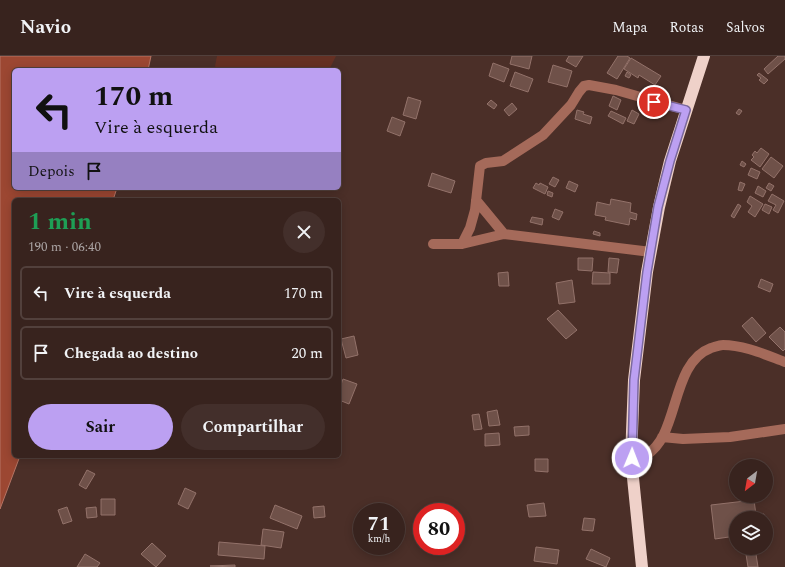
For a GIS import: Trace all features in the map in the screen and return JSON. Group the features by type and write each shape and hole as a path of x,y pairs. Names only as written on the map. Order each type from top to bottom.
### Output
{"highway":[{"path":"642,567 632,458 634,380 650,252 658,207 670,161 704,56"}],"street":[{"path":"462,244 470,228 476,200 480,166 486,162 503,161 543,135 571,105 584,86 589,85 610,89 686,110"},
{"path":"476,200 504,234"},
{"path":"433,244 462,244 504,234 650,252"},
{"path":"632,458 647,455 656,447 662,437 689,367 697,356 707,350 721,345 734,346 785,362"},
{"path":"662,437 683,439 730,437 785,429"}],"shaded area":[{"path":"0,56 151,56 148,68 12,68 12,190 116,190 114,198 12,198 12,458 19,458 0,509"},
{"path":"217,56 336,56 330,68 216,68"}],"building":[{"path":"512,56 532,56 529,69 510,64"},
{"path":"569,56 583,56 576,67 566,61"},
{"path":"618,56 627,56 630,58 617,79 607,73"},
{"path":"778,56 785,56 785,59 768,74 764,69"},
{"path":"631,58 661,76 655,85 639,75 638,78 624,69"},
{"path":"493,63 509,69 504,82 489,76"},
{"path":"553,65 572,71 567,87 548,82"},
{"path":"515,72 533,79 528,92 510,86"},
{"path":"627,72 631,75 629,78 625,76"},
{"path":"759,73 768,80 764,84 759,80 761,78 757,75"},
{"path":"613,96 621,100 617,110 609,106"},
{"path":"408,97 421,101 416,119 403,115"},
{"path":"491,100 497,105 494,109 487,104"},
{"path":"512,103 517,109 509,116 504,110"},
{"path":"739,109 742,111 739,115 736,113"},
{"path":"577,110 592,117 590,124 575,119"},
{"path":"632,110 639,114 634,124 627,121"},
{"path":"611,111 626,118 623,124 608,116"},
{"path":"392,117 405,122 400,136 387,131"},
{"path":"761,148 769,154 760,167 751,160 754,157 752,155 755,151 757,153"},
{"path":"771,157 783,166 774,178 762,169"},
{"path":"742,161 746,164 744,167 740,165"},
{"path":"751,168 760,172 757,179 748,175"},
{"path":"432,173 455,181 451,193 428,186"},
{"path":"553,177 559,180 555,187 549,184"},
{"path":"569,181 578,185 575,192 566,188"},
{"path":"740,182 745,184 742,191 738,190"},
{"path":"536,183 539,185 540,183 548,187 545,194 533,188"},
{"path":"769,183 774,186 771,191 766,188"},
{"path":"758,186 766,191 763,197 755,193"},
{"path":"548,191 553,193 552,197 547,195"},
{"path":"772,194 784,201 778,213 773,210 776,205 768,201"},
{"path":"750,196 763,204 755,217 748,212 752,206 747,202"},
{"path":"611,199 631,203 630,212 637,214 636,220 630,218 629,225 605,220 606,217 595,215 597,202 610,205"},
{"path":"738,204 741,206 734,218 731,216"},
{"path":"765,204 772,207 769,214 762,210"},
{"path":"555,209 563,212 559,220 552,217"},
{"path":"532,217 543,219 542,225 530,222"},
{"path":"594,231 600,233 600,236 593,234"},
{"path":"578,258 593,258 592,271 578,270"},
{"path":"609,258 619,259 617,273 608,272"},
{"path":"508,272 509,286 499,286 498,273"},
{"path":"593,272 610,273 610,284 592,284"},
{"path":"761,279 773,284 770,292 758,287"},
{"path":"572,280 575,302 559,304 556,283"},
{"path":"558,310 577,330 566,339 547,319"},
{"path":"752,317 766,333 756,342 742,326"},
{"path":"780,327 785,332 785,349 783,351 769,337"},
{"path":"354,336 358,355 346,358 341,339"},
{"path":"343,379 357,384 349,404 341,401 341,384"},
{"path":"497,410 500,425 489,426 487,412"},
{"path":"479,414 482,429 474,430 472,415"},
{"path":"529,426 529,435 515,436 514,427"},
{"path":"499,433 500,445 485,446 485,434"},
{"path":"535,459 548,459 548,472 535,471"},
{"path":"87,470 95,474 86,489 79,485"},
{"path":"185,488 196,493 188,509 178,504"},
{"path":"101,499 115,499 115,515 101,515"},
{"path":"544,503 546,516 529,517 527,505"},
{"path":"729,503 754,503 755,511 729,511 729,537 715,539 711,505"},
{"path":"275,505 302,516 297,529 270,518"},
{"path":"324,506 325,517 314,518 313,507"},
{"path":"67,507 72,521 63,524 58,510"},
{"path":"96,507 97,517 87,518 86,508"},
{"path":"584,518 595,519 593,531 582,530"},
{"path":"263,529 284,532 281,548 261,545"},
{"path":"219,542 265,546 264,559 218,555"},
{"path":"152,543 166,556 156,567 141,554"},
{"path":"536,547 559,550 557,564 534,561"},
{"path":"591,549 610,558 606,567 586,559"},
{"path":"85,554 100,563 97,567 77,567"},
{"path":"746,555 756,555 758,567 748,567"},
{"path":"235,565 235,567 210,566"}],"route":[{"path":"632,458 634,380 647,272 658,207 670,161 686,110 654,102"}]}
